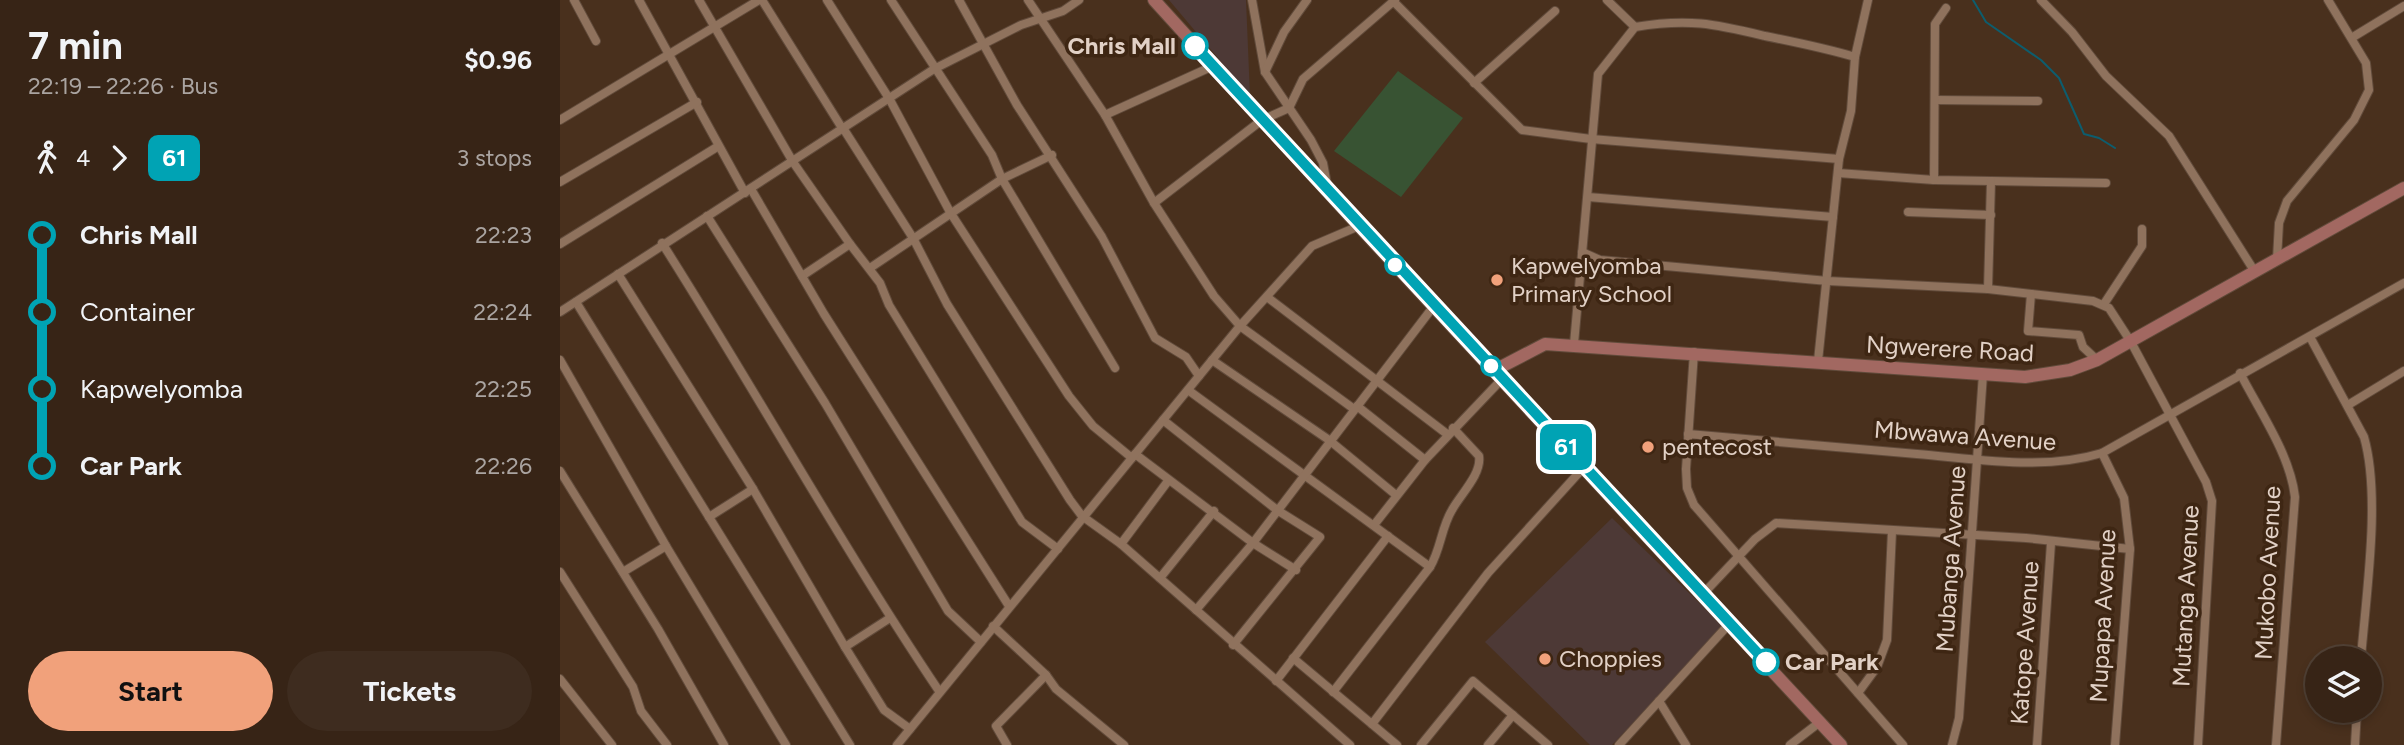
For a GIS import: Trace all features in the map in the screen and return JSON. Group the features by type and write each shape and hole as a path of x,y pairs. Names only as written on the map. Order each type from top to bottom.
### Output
{"street":[{"path":"574,0 596,41"},
{"path":"639,0 697,102 718,147 802,276 995,587 1010,606"},
{"path":"699,0 793,162 870,268 1022,522 1058,549"},
{"path":"560,120 761,0 913,238 947,304 1082,516 1121,544 1350,745"},
{"path":"827,0 890,100 950,212 1076,406 1099,432 1214,511 1253,543 1296,570"},
{"path":"891,0 992,155 1002,179 1115,368"},
{"path":"959,0 986,44 1017,104 1102,237 1156,338 1186,356 1199,376"},
{"path":"1028,0 1105,115 1154,203 1214,296 1240,326 1355,407 1424,460"},
{"path":"560,312 662,243 748,191 934,69 1021,25 1063,11 1079,0"},
{"path":"1154,0 1433,307 1585,466 1841,745"},
{"path":"1252,0 1265,72 1323,163 1329,193"},
{"path":"1265,72 1284,32 1307,0"},
{"path":"1607,0 1635,27"},
{"path":"1818,361 1839,159 1852,111 1855,57 1868,0"},
{"path":"2041,0 2072,32 2106,76 2169,136 2255,272"},
{"path":"2277,259 2279,223 2287,201 2354,120 2367,98 2369,75 2353,37 2328,0"},
{"path":"1154,203 1262,120 1289,107 1303,79 1394,1 1522,130 1591,139 1839,159"},
{"path":"2353,37 2404,6"},
{"path":"1934,180 1935,24 1946,8"},
{"path":"1474,83 1555,11"},
{"path":"1574,344 1598,74 1635,27 1683,22 1715,23 1812,44 1855,57"},
{"path":"1105,115 1213,66"},
{"path":"1934,100 2038,100"},
{"path":"560,182 697,102"},
{"path":"560,244 718,147"},
{"path":"870,268 1002,179 1052,155"},
{"path":"1838,173 1934,180 2106,183"},
{"path":"1988,289 1991,181"},
{"name":"Ngwerere Road","path":"1499,374 1545,344 1574,344 1983,374 2045,376 2097,360 2404,188"},
{"path":"1587,197 1833,217"},
{"path":"1908,212 1991,215"},
{"path":"707,216 825,404 948,611 981,642"},
{"path":"886,745 899,744 1082,516 1240,326 1312,246 1359,226"},
{"path":"1582,252 1600,260 1828,281 1988,289 2104,304 2142,246 2142,229"},
{"path":"662,243 744,372 817,501 939,691"},
{"path":"802,276 850,244"},
{"path":"1581,269 1600,260"},
{"path":"618,274 753,489 884,710 910,729"},
{"name":"Mbwawa Avenue","path":"1688,435 2057,463 2102,453 2404,283"},
{"path":"2031,294 2028,331 2079,335 2083,347 2097,360"},
{"path":"1266,297 1450,431 1479,456 1480,462 1448,516 1441,546 1430,567 1333,692"},
{"path":"576,302 850,745"},
{"name":"Mutanga Avenue","path":"2104,304 2131,342 2171,412 2206,482 2212,501 2198,745"},
{"path":"1196,610 1253,543 1433,307"},
{"path":"2310,337 2364,437 2371,478 2362,646"},
{"path":"1694,352 1687,488 1695,505 1903,745"},
{"path":"560,360 666,546 786,745"},
{"path":"1212,360 1329,440 1396,495"},
{"path":"2348,405 2404,371"},
{"name":"Mukobo Avenue","path":"2240,373 2285,459 2293,478 2295,497 2276,745"},
{"path":"1374,525 1424,460 1499,374"},
{"name":"Mubanga Avenue","path":"1952,745 1959,718 1983,374"},
{"path":"1188,390 1430,567"},
{"path":"1163,420 1278,510 1320,537 1233,645"},
{"name":"Mupapa Avenue","path":"2102,453 2124,498 2130,549 2115,745"},
{"path":"1372,724 1488,573 1585,466"},
{"path":"560,471 623,572 724,745"},
{"path":"1121,544 1168,481"},
{"path":"709,517 753,489"},
{"path":"1160,578 1214,511"},
{"path":"1703,594 1766,528 1776,523 1972,535 2130,549"},
{"path":"1858,693 1877,667 1888,640 1892,531"},
{"path":"1276,681 1388,536"},
{"name":"Katope Avenue","path":"2038,745 2051,542"},
{"path":"623,572 666,546"},
{"path":"560,572 633,687 641,711 667,745"},
{"path":"845,647 890,618"},
{"path":"1619,745 1730,623"},
{"path":"993,626 1046,675 1056,689 1124,745"},
{"path":"1293,658 1397,745"},
{"path":"1007,745 996,726 1046,675"},
{"path":"560,678 612,745"},
{"path":"1421,745 1473,681 1547,745"},
{"path":"1659,702 1686,745"},
{"path":"1488,745 1513,715"},
{"path":"1790,745 1820,722"},
{"path":"2354,745 2356,723"}],"shaded area":[{"path":"1169,0 1246,0 1250,96"},
{"path":"1612,518 1724,627 1612,745 1590,745 1485,642"}],"green space":[{"path":"1398,71 1463,118 1401,197 1334,151"}],"waterway":[{"path":"1973,0 1986,22 2041,60 2059,78 2084,134 2099,138 2115,148"}],"bus line":[{"name":"61","path":"1195,46 1433,307 1495,370 1766,662"}],"place":[{"name":"Chris Mall","path":"1195,46"},
{"name":"Kapwelyomba Primary School","path":"1497,280"},
{"name":"pentecost","path":"1648,447"},
{"name":"Choppies","path":"1545,659"},
{"name":"Car Park","path":"1766,662"}]}
